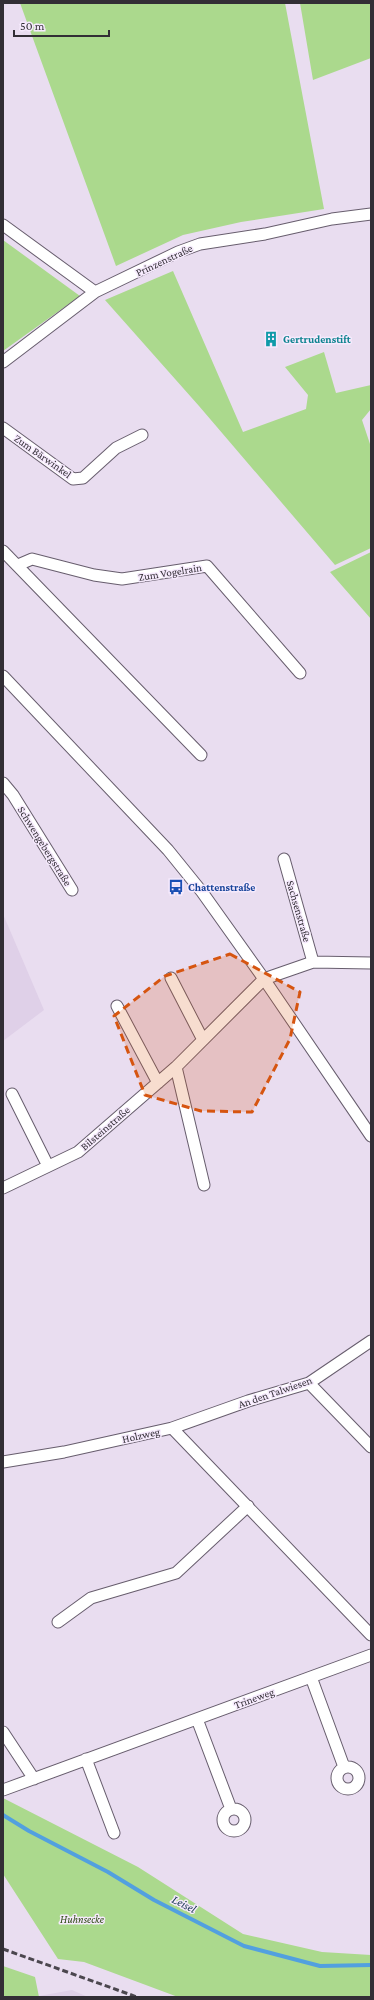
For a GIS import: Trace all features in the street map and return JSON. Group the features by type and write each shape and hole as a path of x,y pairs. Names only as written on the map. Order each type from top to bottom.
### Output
{"street":[{"name":"Prinzenstraße","path":"95,292 200,244 265,234 332,219 371,214"},
{"path":"3,225 95,292 3,362"},
{"name":"Zum Bärwinkel","path":"3,428 73,479 83,478 116,448 142,435"},
{"path":"3,551 201,756"},
{"name":"Zum Vogelrain","path":"18,565 32,559 94,575 122,579 207,566 300,673"},
{"path":"3,676 168,850 202,892 264,979 371,1136"},
{"name":"Schwengebergstraße","path":"3,783 72,890"},
{"name":"Sachsenstraße","path":"284,859 313,962"},
{"path":"264,979 313,962 371,963"},
{"path":"171,978 203,1040"},
{"name":"Bilsteinstraße","path":"3,1188 78,1152 176,1067 264,979"},
{"path":"117,1006 158,1083"},
{"path":"176,1067 204,1184"},
{"path":"12,1094 48,1166"},
{"name":"An den Talwiesen","path":"172,1428 248,1401 309,1382 371,1341"},
{"path":"309,1382 371,1447"},
{"name":"Holzweg","path":"3,1462 64,1452 172,1428 371,1636"},
{"path":"58,1622 91,1598 176,1573 248,1506"},
{"name":"Trineweg","path":"3,1790 371,1654"},
{"path":"310,1677 344,1767"},
{"path":"197,1718 231,1809"},
{"path":"3,1732 34,1779"},
{"path":"86,1759 114,1833"}],"highlighted area":[{"path":"230,954 300,992 290,1039 252,1112 201,1111 145,1095 114,1016 165,976"}],"shaded area":[{"path":"3,914 44,1010 3,1041"},
{"path":"72,1990 88,1997 38,1997 39,1996"}],"green space":[{"path":"20,3 285,3 324,209 241,222 183,235 116,266"},
{"path":"300,3 371,3 371,58 313,80"},
{"path":"3,240 80,296 3,351"},
{"path":"173,271 243,432 306,409 308,395 285,367 324,352 336,393 371,385 371,409 362,420 371,447 371,548 335,565 199,406 105,300"},
{"path":"371,552 371,619 330,572"},
{"name":"Huhnsecke","path":"3,1798 138,1867 243,1934 322,1952 371,1955 371,1997 178,1997 84,1962 58,1959 3,1874"},
{"path":"3,1966 35,1977 39,1997 3,1997"}],"waterway":[{"name":"Leisel","path":"3,1815 29,1831 108,1872 154,1900 244,1946 320,1966 371,1965"}],"railway":[{"path":"3,1949 137,1997"}],"place":[{"name":"Gertrudenstift","path":"271,339"},
{"name":"Chattenstraße","path":"176,887"}]}
